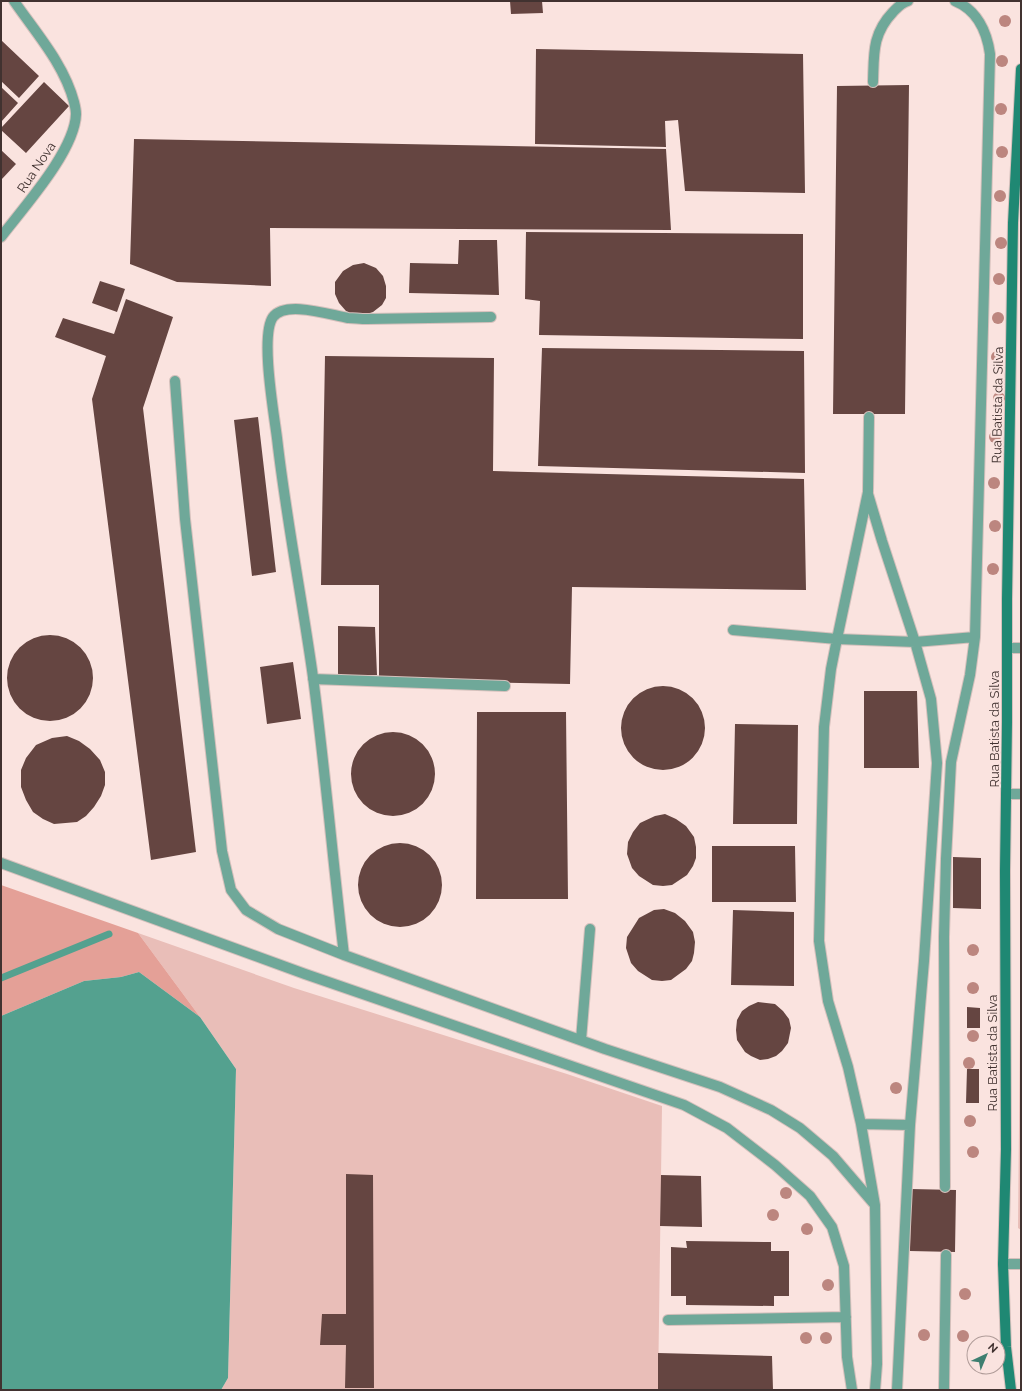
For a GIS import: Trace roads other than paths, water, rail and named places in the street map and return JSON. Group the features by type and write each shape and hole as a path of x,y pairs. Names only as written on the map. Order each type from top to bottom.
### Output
{"main road":[{"name":"Rua Batista da Silva","path":"1011,1390 1006,1347 1003,1264 1006,1149 1005,872 1007,583 1021,68"}],"street":[{"name":"Rua Nova","path":"1,237 58,163 72,135 76,114 70,87 58,63 14,1"},
{"path":"873,82 874,50 879,32 887,19 902,3 908,1"},
{"path":"945,1187 944,937 946,859 951,762 970,675 975,637 990,54 988,39 975,15 955,1"},
{"path":"344,954 313,679 278,449 268,344 269,329 272,319 277,313 296,309 324,312 349,318 367,319 491,317"},
{"path":"175,381 185,519 222,851 231,890 246,910 278,929 581,1040 720,1087 771,1110 800,1128 833,1156 875,1205"},
{"path":"869,417 868,492 831,669 824,727 819,941 828,1001 848,1066 861,1124 875,1205 877,1364 875,1390"},
{"path":"868,492 882,541 915,642 931,699 937,763 924,962 910,1125 897,1390"},
{"path":"733,630 837,639 915,642 975,637"},
{"path":"1007,648 1021,648"},
{"path":"313,679 505,686"},
{"path":"1006,794 1021,794"},
{"path":"931,859 946,859"},
{"path":"1,864 304,974 684,1105 727,1128 775,1165 810,1196 832,1227 844,1266 847,1357 852,1390"},
{"path":"581,1040 590,929"},
{"path":"861,1124 910,1125"},
{"path":"944,1390 946,1255"},
{"path":"1003,1264 1021,1264"},
{"path":"668,1320 846,1317"}],"waterway":[{"path":"1,978 109,934"}]}
